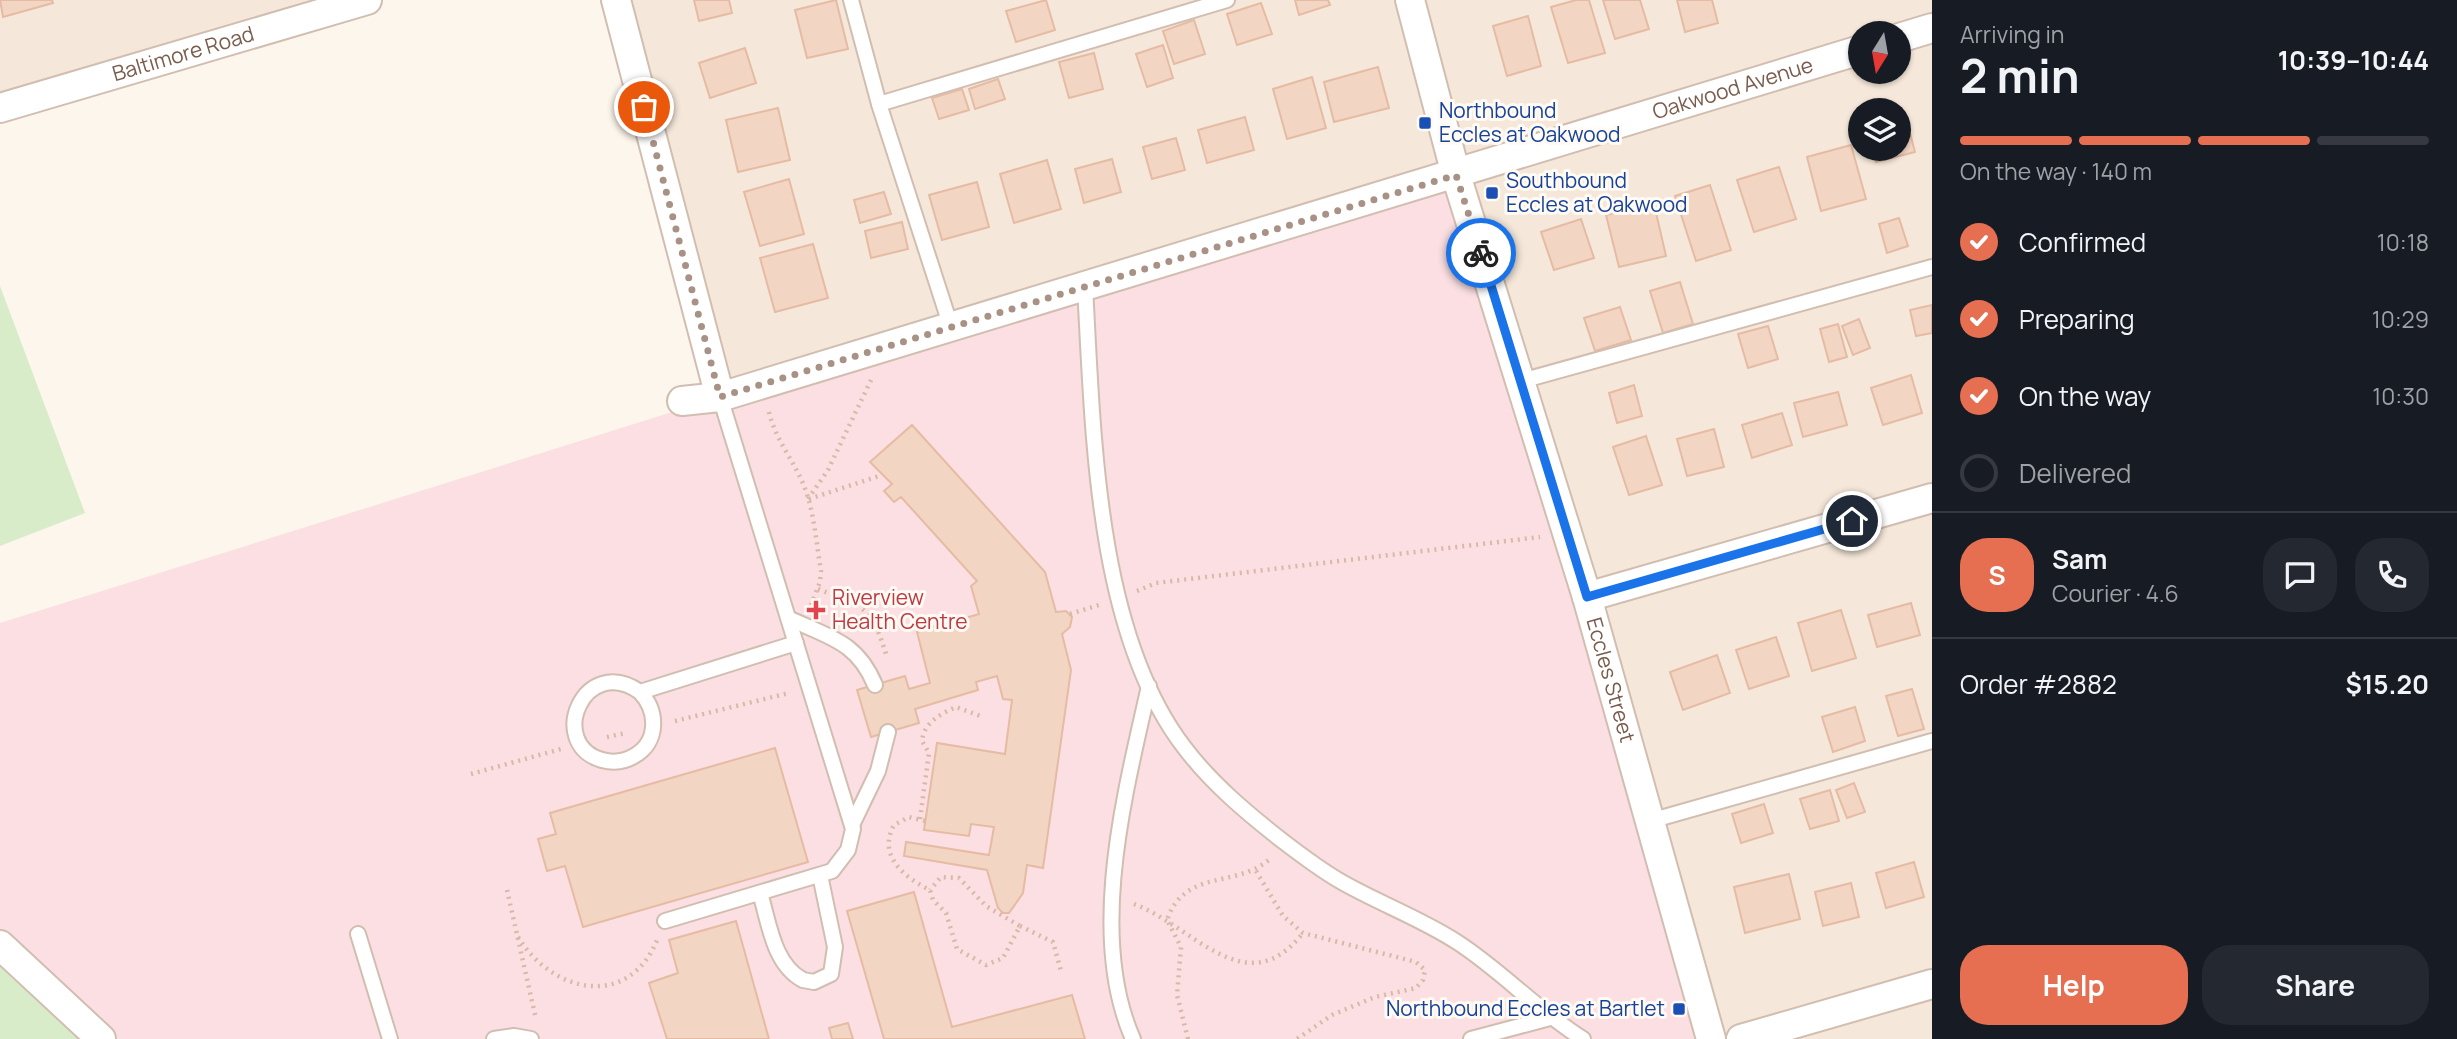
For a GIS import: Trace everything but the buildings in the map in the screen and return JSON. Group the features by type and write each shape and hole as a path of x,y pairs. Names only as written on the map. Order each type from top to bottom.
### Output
{"street":[{"name":"Baltimore Road","path":"0,108 368,0"},
{"path":"616,0 720,397"},
{"name":"Eccles Street","path":"1410,0 1456,175 1587,597 1711,1039"},
{"path":"1911,34 1932,28"},
{"name":"Oakwood Avenue","path":"682,401 720,397 761,385 1848,54"},
{"path":"1587,597 1932,498"},
{"path":"0,945 101,1039"},
{"path":"1741,1039 1932,984"}],"lane":[{"path":"851,0 879,104 951,327"},
{"path":"879,104 1227,0"},
{"path":"1521,381 1932,267"},
{"path":"1085,287 1102,517 1118,599 1149,686 1184,746 1233,800 1339,881 1417,919 1459,944 1550,1018 1583,1039"},
{"path":"664,921 832,871 842,860 853,839 852,825 796,643 794,621 720,397"},
{"path":"794,621 857,653 866,664 875,685"},
{"path":"640,692 649,703 653,716 652,733 644,748 619,761 598,758 588,752 580,743 575,726 577,709 586,694 611,682 629,685 640,692 796,643"},
{"path":"1133,1039 1122,1015 1115,981 1114,897 1124,807 1149,686"},
{"path":"852,825 878,771 888,732"},
{"path":"1650,821 1932,741"},
{"path":"760,893 776,948 786,966 803,980 823,980 831,974 835,947 820,875"},
{"path":"358,934 390,1039"},
{"path":"1471,1039 1550,1018"},
{"path":"494,1039 535,1033"}],"path":[{"path":"808,499 828,470 886,347"},
{"path":"761,385 772,426 803,482 821,571 818,589 794,621"},
{"path":"808,499 883,475"},
{"path":"1070,614 1118,599 1156,583 1568,533"},
{"path":"818,589 859,606 876,623 888,659"},
{"path":"983,717 956,707 931,721 924,729 922,741 929,753 923,820 909,817 898,821 891,830 890,848 897,868 930,890 933,900 946,913 957,950 981,964 991,964 1003,958 1020,926"},
{"path":"1167,920 1177,900 1200,884 1256,872 1283,916 1303,933 1416,962 1425,970 1423,980 1416,988 1375,997 1332,1015 1297,1039"},
{"path":"930,890 941,877 959,878 986,906 1053,942 1061,971"},
{"path":"507,890 535,1033"},
{"path":"1114,897 1167,920 1206,946 1244,965 1266,963 1288,952 1303,933"},
{"path":"1167,920 1181,947 1177,995 1188,1039"},
{"path":"518,937 535,962 558,978 579,986 597,987 621,980 642,962 653,950 664,921"}],"shaded area":[{"path":"0,0 368,0 0,109"},
{"path":"616,0 1932,0 1932,1039 1715,1039 720,397"},
{"name":"Riverview Health Centre","path":"1456,175 1711,1039 101,1039 0,945 0,623 720,397"}],"green space":[{"path":"0,286 85,513 0,546"},
{"path":"0,945 101,1039 0,1039"}],"way so far":[{"path":"644,107 720,397 1456,175 1481,253"}],"place":[{"name":"Northbound Eccles at Oakwood","path":"1425,123"},
{"name":"Southbound Eccles at Oakwood","path":"1492,193"},
{"name":"Riverview Health Centre","path":"816,610"},
{"name":"Northbound Eccles at Bartlet","path":"1679,1009"}],"route":[{"path":"1481,253 1587,597 1852,521"}]}
